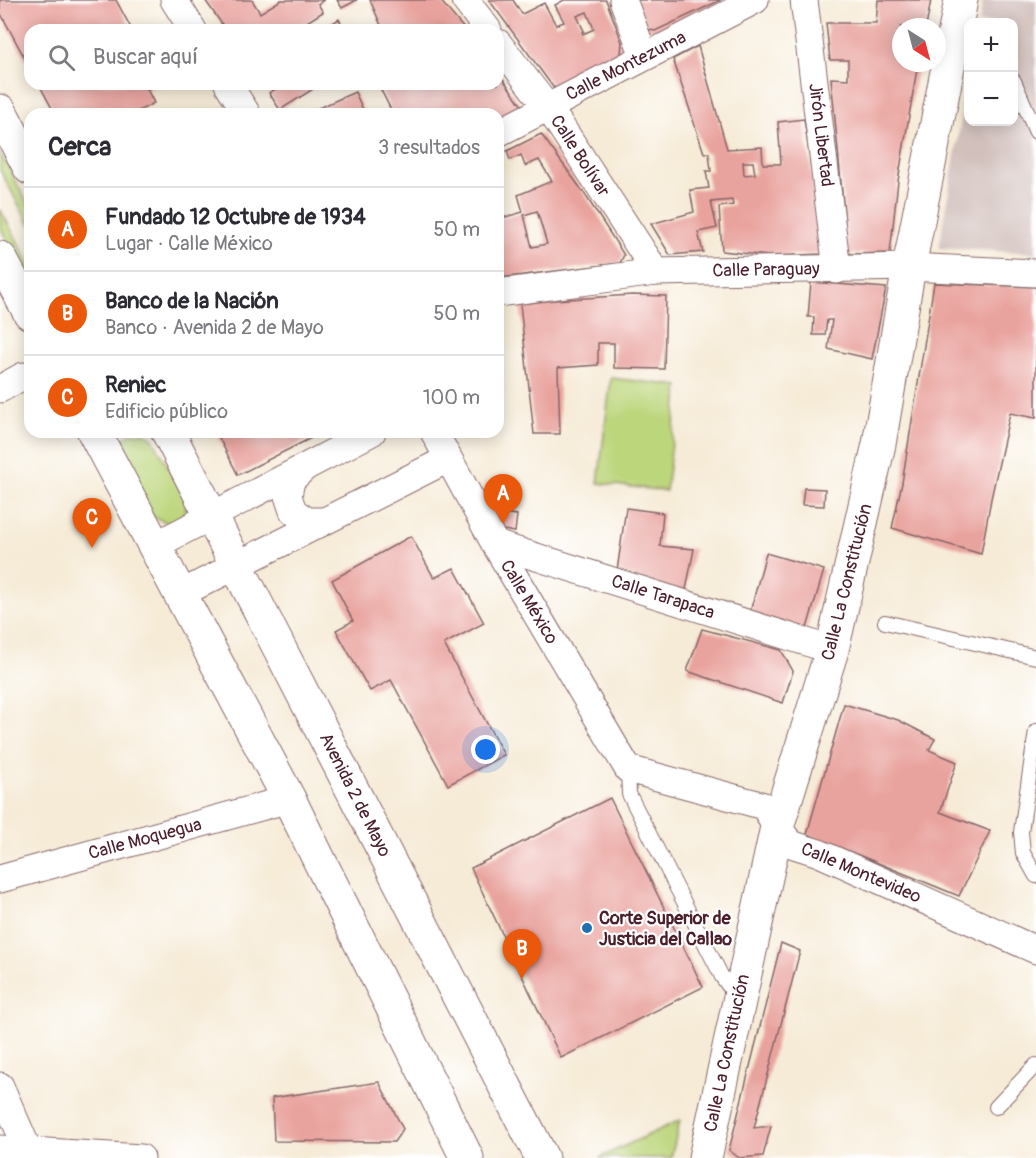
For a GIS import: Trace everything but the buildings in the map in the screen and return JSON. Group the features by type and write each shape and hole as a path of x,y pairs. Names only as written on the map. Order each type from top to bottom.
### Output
{"main road":[{"name":"Calle La Constitución","path":"705,1158 777,827 832,650 879,444 909,267 961,0"},
{"path":"0,111 24,157"},
{"path":"0,258 24,302"},
{"path":"97,438 289,799 467,1158"},
{"name":"Avenida 2 de Mayo","path":"171,438 536,1156"}],"street":[{"path":"174,0 189,24"},
{"path":"465,0 483,24"},
{"path":"623,0 644,56"},
{"name":"Calle Montezuma","path":"504,130 755,0"},
{"name":"Jirón Libertad","path":"804,0 837,270"},
{"name":"Calle Bolívar","path":"504,51 548,107 656,272"},
{"path":"232,90 243,108"},
{"name":"Calle Paraguay","path":"504,292 656,272 909,267 1036,273"},
{"path":"154,546 361,438"},
{"name":"Calle México","path":"437,438 495,543 628,769"},
{"path":"180,594 448,459"},
{"path":"304,468 291,480 288,496 290,504 293,511 307,521 323,521"},
{"name":"Calle Tarapaca","path":"495,543 832,650"},
{"name":"Calle Montevideo","path":"628,769 764,806 791,844 819,853 1036,950"},
{"name":"Calle Moquegua","path":"0,879 289,799"},
{"path":"0,1086 28,1154"},
{"path":"0,1149 28,1154 141,1158"}],"lane":[{"path":"1018,90 1036,132"},
{"path":"885,622 1036,657"},
{"path":"1036,731 1021,832 1023,853 1036,876"},
{"path":"628,769 629,794 722,977 738,1000"},
{"path":"996,1107 1036,1065"}],"shaded area":[{"path":"983,0 1036,0 1036,253 939,248 964,103 964,126 1018,126 1018,18 980,18"}],"green space":[{"path":"0,152 24,197 24,215 0,170"},
{"path":"0,209 24,253 24,272 0,227"},
{"path":"611,378 679,386 666,491 598,483"},
{"path":"153,438 187,502 178,523 165,522 153,517 117,449 121,440"},
{"path":"680,1120 671,1158 599,1158"}],"place":[{"name":"Fundado 12 Octubre de 1934","path":"503,524"},
{"name":"Reniec","path":"92,548"},
{"name":"Corte Superior de Justicia del Callao","path":"587,928"},
{"name":"Banco de la Nación","path":"522,979"}]}
